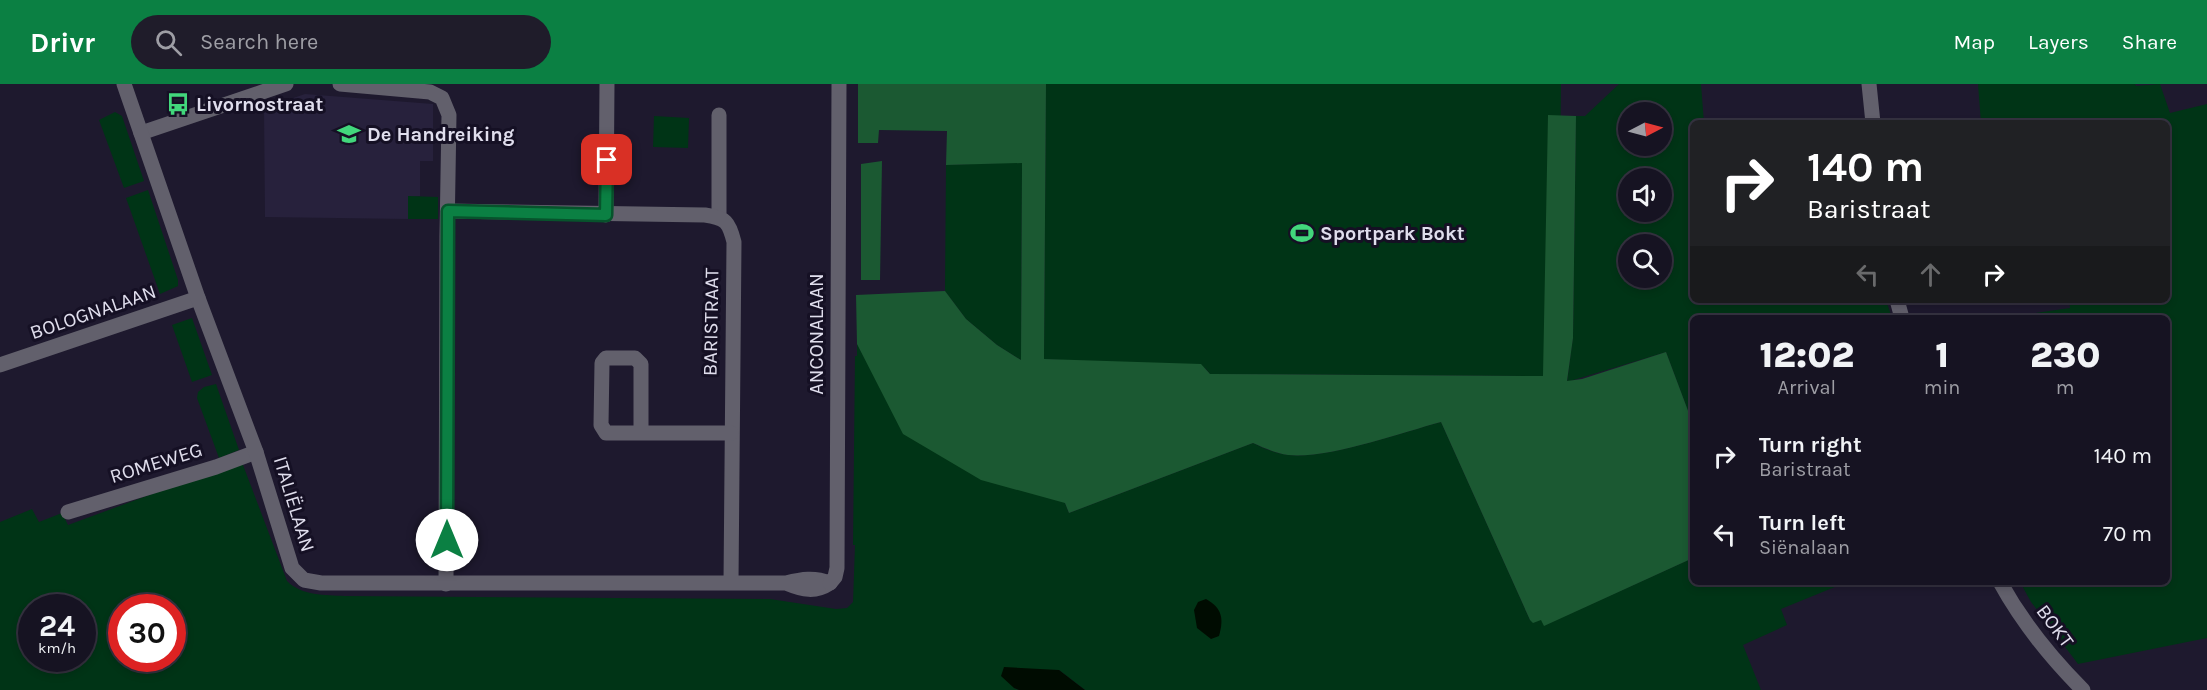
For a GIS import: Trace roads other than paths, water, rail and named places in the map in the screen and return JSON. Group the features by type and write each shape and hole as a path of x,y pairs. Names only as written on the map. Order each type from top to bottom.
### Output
{"street":[{"name":"ITALIËLAAN","path":"124,84 198,298 256,452 292,568 304,580 321,583 447,584 786,583 802,590 819,590 830,583"},
{"path":"141,133 286,84"},
{"path":"340,84 430,92 442,98 449,115 447,584"},
{"path":"606,215 607,84"},
{"name":"ANCONALAAN","path":"830,583 835,577 837,568 839,84"},
{"path":"1869,84 1873,120"},
{"path":"448,211 719,217 719,115"},
{"name":"BARISTRAAT","path":"719,217 730,226 734,242 731,582"},
{"name":"BOLOGNALAAN","path":"0,365 198,298"},
{"path":"641,433 641,364 635,358 606,358 602,363 601,425 606,433 641,433 731,433"},
{"name":"ROMEWEG","path":"68,512 216,467 256,452"},
{"name":"BOKT","path":"2002,585 2045,649 2083,690"}],"place":[{"name":"Livornostraat","path":"178,104"},
{"name":"De Handreiking","path":"349,134"},
{"name":"Sportpark Bokt","path":"1302,233"}]}
